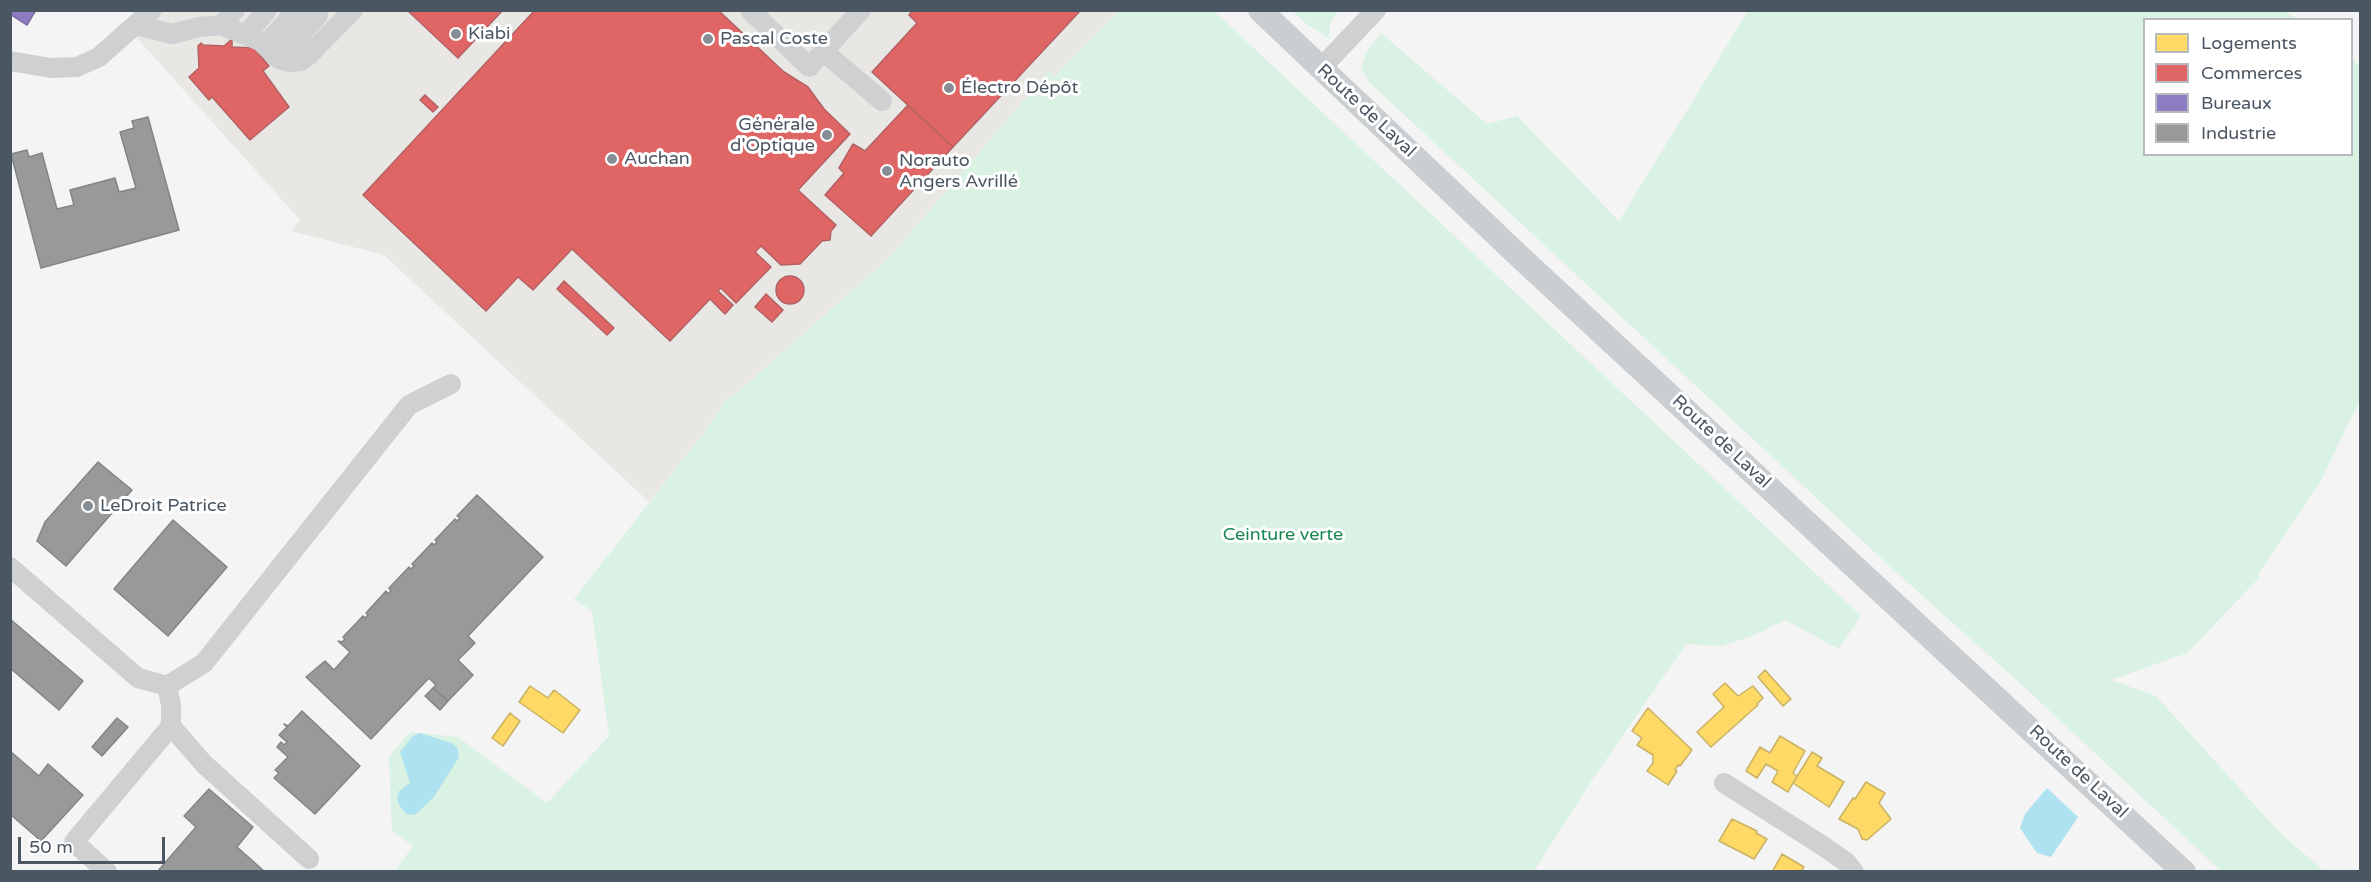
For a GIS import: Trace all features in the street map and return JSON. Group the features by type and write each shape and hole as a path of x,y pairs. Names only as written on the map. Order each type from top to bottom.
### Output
{"main road":[{"name":"Route de Laval","path":"1260,10 1529,265 2184,872"}],"street":[{"path":"10,61 51,68 77,67 99,57 152,10"},
{"path":"247,34 252,10"},
{"path":"247,34 267,10"},
{"path":"247,34 279,10"},
{"path":"247,34 297,10"},
{"path":"247,34 307,10"},
{"path":"136,25 172,34 198,27 247,34 318,15 318,10"},
{"path":"247,34 289,62 301,61 309,56 353,10"},
{"path":"750,10 809,67 861,10"},
{"path":"1320,68 1376,10"},
{"path":"823,51 882,101"},
{"path":"10,567 138,678 167,686 204,663 409,405 451,384"},
{"path":"107,872 74,842 171,726 171,705 167,686"},
{"path":"171,726 204,764 309,859"},
{"path":"1724,783 1823,846 1846,862 1854,872"}],"shaded area":[{"path":"152,10 1119,11 1055,76 1049,72 889,258 725,401 703,434 649,502 384,255 291,231 300,220 130,30"}],"green space":[{"name":"Ceinture verte","path":"1119,11 1214,11 1861,616 1839,649 1785,620 1755,635 1722,646 1686,644 1590,783 1534,871 395,871 413,846 392,831 389,757 410,732 458,737 547,803 609,736 592,611 574,599 703,434 725,401 889,258 1049,71 1055,76"},
{"path":"1292,11 1338,11 1330,24 1329,38 1304,22"},
{"path":"1748,11 2285,11 2296,18 2143,18 2143,156 2353,156 2353,60 2360,66 2360,400 2320,482 2259,573 2259,578 2187,653 2111,680 2156,696 2280,833 2324,871 2221,871 1369,82 1361,69 1366,53 1381,33 1487,124 1517,116 1619,221"}],"water":[{"path":"420,733 451,743 457,747 459,757 434,797 416,814 408,815 401,808 397,799 399,791 410,783 400,752 413,736"},
{"path":"2047,788 2078,817 2051,857 2037,853 2020,828 2025,814"}],"building: Logements":[{"path":"1765,670 1791,699 1783,706 1758,677"},
{"path":"1725,683 1738,696 1753,686 1763,698 1711,747 1697,732 1724,707 1713,694"},
{"path":"530,686 548,698 554,690 580,710 563,733 519,702"},
{"path":"1648,708 1692,750 1680,766 1678,765 1668,785 1647,771 1653,763 1653,755 1637,745 1642,738 1632,731"},
{"path":"510,713 520,721 503,746 492,738"},
{"path":"1780,736 1805,751 1793,773 1797,776 1788,792 1772,782 1778,771 1766,764 1757,778 1746,771 1760,747 1770,753"},
{"path":"1812,752 1822,758 1817,766 1844,782 1829,807 1793,783"},
{"path":"1866,782 1885,793 1879,803 1891,819 1867,840 1862,839 1858,829 1839,819"},
{"path":"1732,819 1757,831 1756,833 1767,839 1754,859 1719,841"},
{"path":"1782,854 1804,867 1803,872 1772,872"}],"building: Commerces":[{"name":"Kiabi","path":"407,10 503,10 458,58"},
{"name":"Auchan","path":"535,10 718,10 784,72 808,87 824,109 850,134 798,190 836,225 831,231 830,240 822,241 800,264 781,265 761,246 755,252 771,267 736,303 721,288 718,291 733,305 725,314 710,299 670,341 572,249 533,290 518,277 486,311 363,195"},
{"name":"Électro Dépôt","path":"913,10 1081,10 953,147 872,72 917,23 909,15"},
{"path":"232,39 232,47 254,48 269,66 263,71 289,107 250,140 212,97 209,100 189,77 199,68 198,46 201,43 224,46"},
{"path":"425,95 438,107 433,112 420,100"},
{"name":"Norauto Angers Avrillé","path":"908,105 953,147 871,236 825,195 844,173 839,168 853,144 865,151"},
{"path":"790,276 800,280 804,290 800,300 790,304 780,300 776,290 780,280"},
{"path":"564,281 614,328 607,335 557,289"},
{"path":"766,294 783,310 772,322 755,307"}],"building: Bureaux":[{"path":"10,10 36,10 27,25 10,14"}],"building: Industrie":[{"path":"148,117 179,230 41,268 11,154 27,150 29,157 42,153 57,209 74,205 70,190 115,178 119,192 136,188 120,132 134,128 132,121"},
{"name":"LeDroit Patrice","path":"98,462 132,490 66,566 37,541 45,522"},
{"path":"477,495 543,557 468,636 475,643 458,660 473,675 448,701 433,688 436,685 429,678 371,739 306,677 325,661 334,670 350,652 338,641 342,642 345,639 343,637 363,616 365,618 368,615 366,613 386,591 388,594 391,591 389,588 409,567 411,569 414,566 412,564 432,543 434,545 437,542 435,540 455,519 457,521 460,518 457,516"},
{"path":"173,520 227,567 168,636 114,589"},
{"path":"10,619 83,681 59,710 10,668"},
{"path":"433,688 448,701 440,710 425,696"},
{"path":"302,711 360,766 315,814 274,778 279,773 275,770 288,757 277,747 281,742 284,745 287,742 279,735 287,727 284,724 288,726"},
{"path":"117,718 128,727 102,756 92,747"},
{"path":"10,751 39,776 48,764 83,795 41,841 10,814"},
{"path":"209,789 253,827 237,847 265,872 157,872 196,827 184,816"}],"place":[{"name":"Kiabi","path":"456,34"},
{"name":"Pascal Coste","path":"708,39"},
{"name":"Électro Dépôt","path":"949,88"},
{"name":"Générale d'Optique","path":"827,135"},
{"name":"Auchan","path":"612,159"},
{"name":"Norauto Angers Avrillé","path":"887,171"},
{"name":"LeDroit Patrice","path":"88,506"}]}
